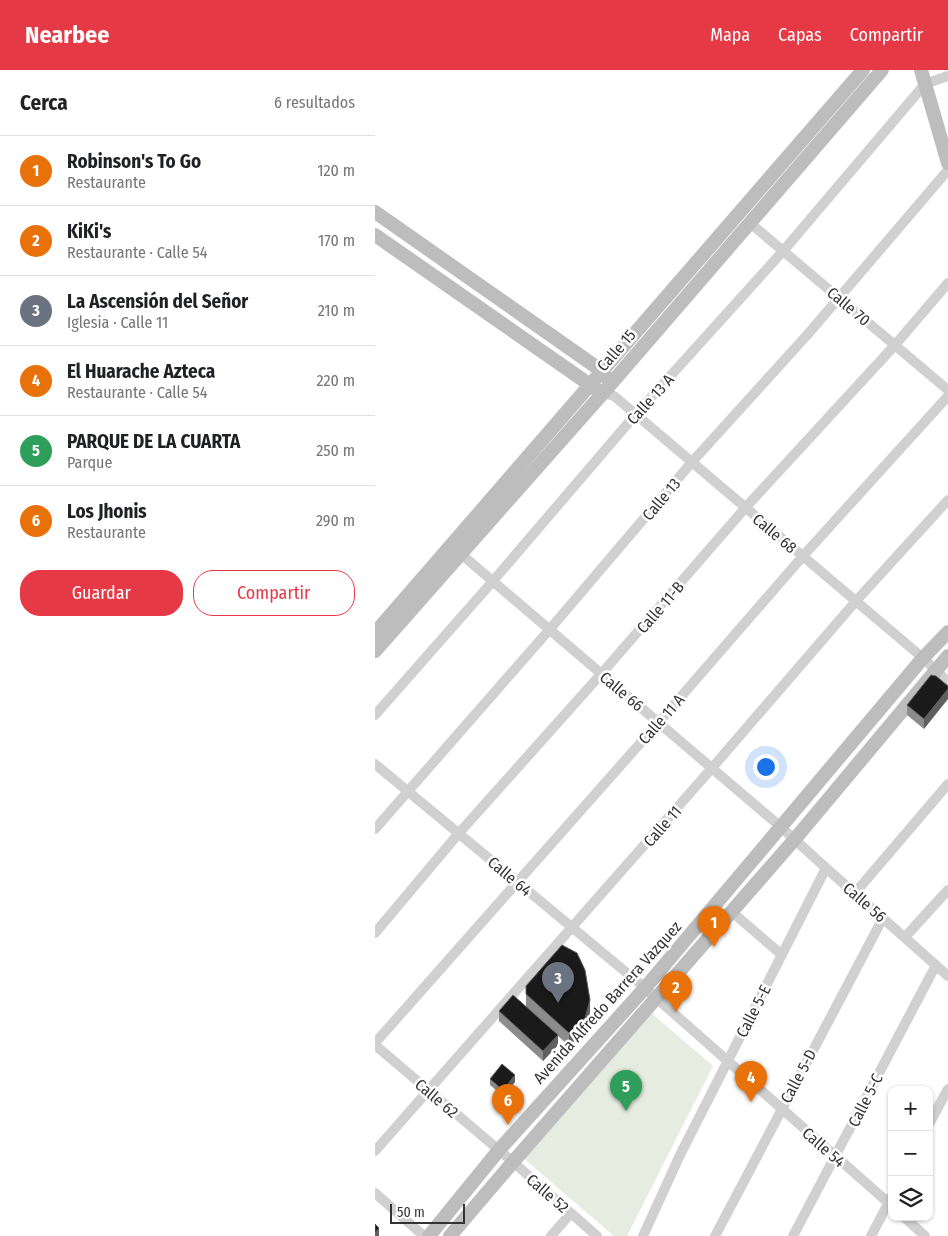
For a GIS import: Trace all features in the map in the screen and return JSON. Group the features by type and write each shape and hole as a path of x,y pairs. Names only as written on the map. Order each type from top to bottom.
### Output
{"street":[{"name":"Calle 15","path":"375,633 863,70"},
{"name":"Calle 15","path":"375,651 609,391 882,70"},
{"path":"921,70 929,82 946,146 948,162"},
{"name":"Calle 13 A","path":"375,716 636,414 784,250 929,82 943,70"},
{"path":"929,82 948,76"},
{"name":"Calle 13","path":"375,829 550,629 692,462 839,298 948,170"},
{"path":"375,212 602,371 609,391"},
{"name":"Calle 70","path":"750,223 948,390"},
{"path":"375,235 589,386 609,391"},
{"path":"428,272 441,258"},
{"name":"Calle 11-B","path":"375,933 459,833 746,508 948,284"},
{"name":"Calle 68","path":"609,391 923,658 948,682"},
{"name":"Calle 11 A","path":"375,1044 803,556 948,396"},
{"name":"Calle 11","path":"375,1151 713,768 856,601 948,500"},
{"name":"Calle 66","path":"461,554 782,828"},
{"name":"Avenida Alfredo Barrera Vazquez","path":"429,1236 499,1150 645,988 782,828 923,658 948,632"},
{"name":"Avenida Alfredo Barrera Vazquez","path":"450,1236 795,840 948,656"},
{"name":"Calle 64","path":"375,764 645,988"},
{"path":"855,893 948,784"},
{"name":"Calle 56","path":"782,828 948,976"},
{"name":"Calle 5-E","path":"643,1236 680,1155 825,868"},
{"path":"905,937 948,890"},
{"path":"732,912 782,955"},
{"name":"Calle 5-D","path":"715,1236 883,918"},
{"name":"Calle 5-C","path":"793,1236 936,964"},
{"name":"Calle 54","path":"645,988 835,1157 888,1200"},
{"name":"Calle 62","path":"375,1044 499,1150"},
{"path":"933,1116 948,1088"},
{"name":"Calle 52","path":"499,1150 597,1236"},
{"path":"375,1193 424,1236"},
{"path":"871,1236 888,1207"},
{"path":"551,1236 571,1213"},
{"path":"908,1221 925,1236"}],"shaded area":[{"path":"650,1012 713,1066 627,1236 614,1236 521,1156"}],"building":[{"path":"931,675 936,676 948,686 948,689 924,719 907,705"},
{"path":"562,945 577,953 585,970 590,1000 585,1018 569,1033 526,994 526,986"},
{"path":"513,995 558,1035 543,1051 499,1011"},
{"path":"502,1064 515,1075 503,1090 490,1079"},
{"path":"375,1224 379,1228 375,1233"}],"place":[{"name":"Robinson's To Go","path":"714,947"},
{"name":"La Ascensión del Señor","path":"558,1003"},
{"name":"KiKi's","path":"676,1012"},
{"name":"El Huarache Azteca","path":"751,1102"},
{"name":"PARQUE DE LA CUARTA","path":"626,1111"},
{"name":"Los Jhonis","path":"508,1125"}]}
